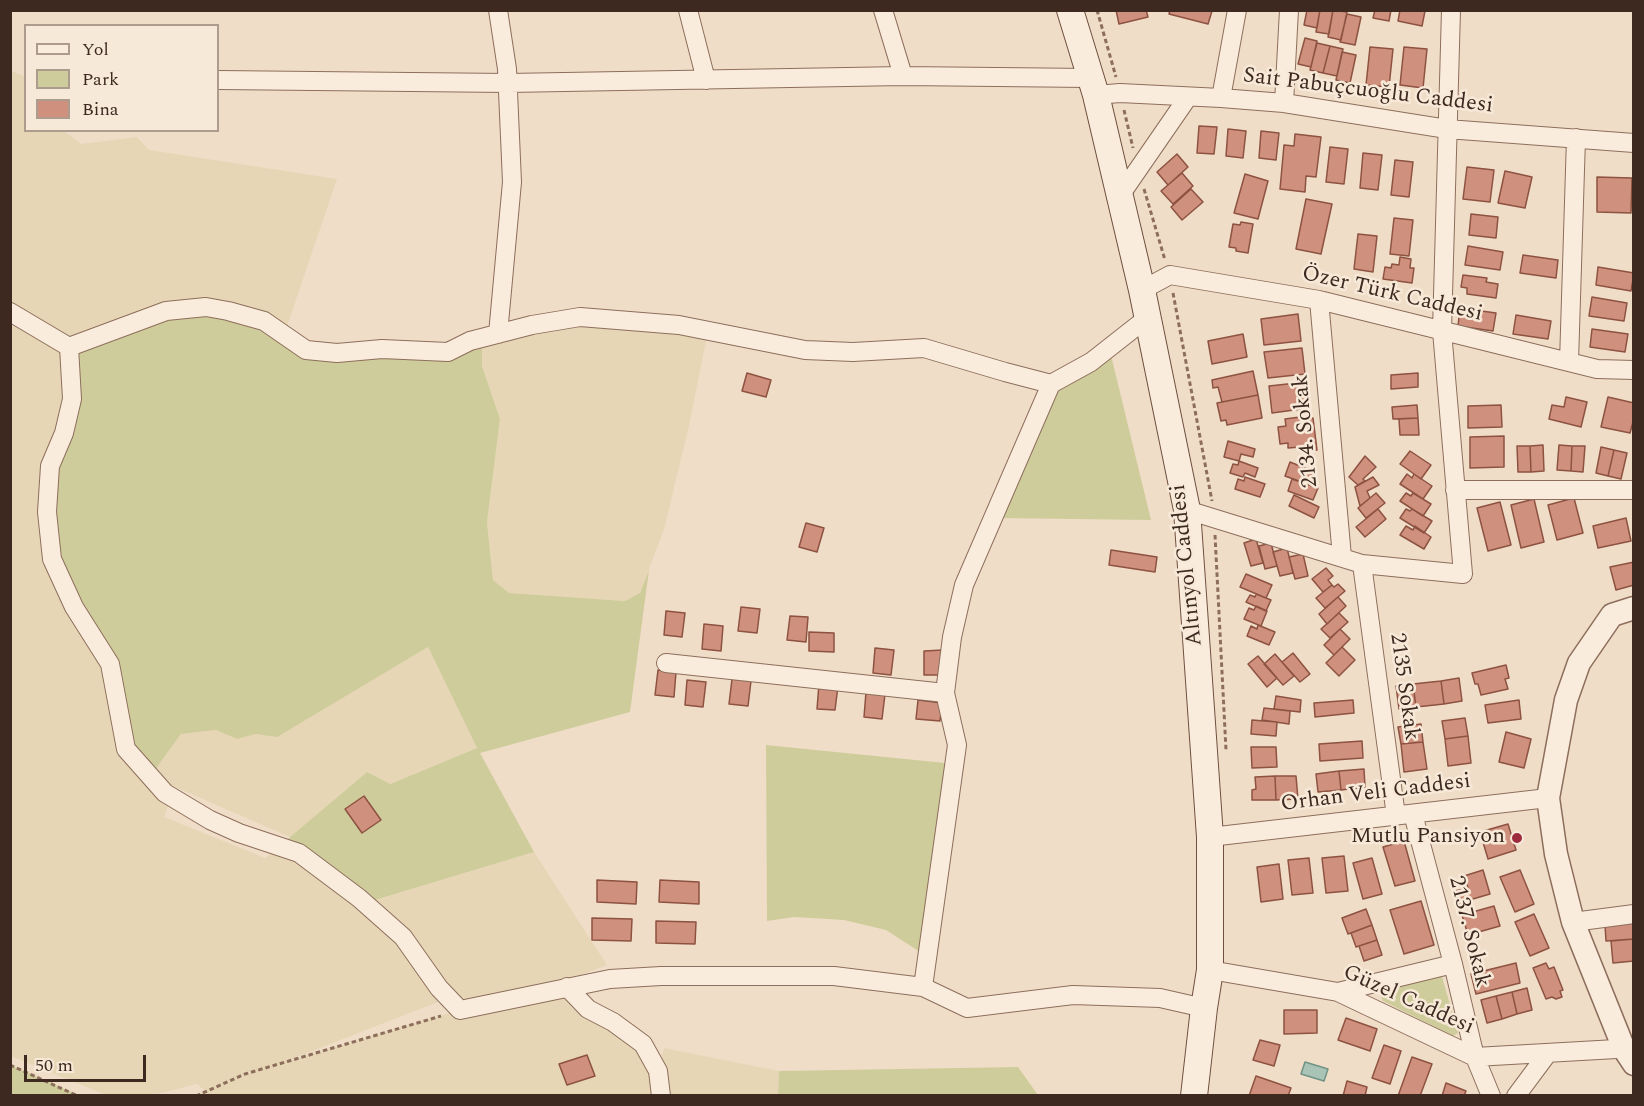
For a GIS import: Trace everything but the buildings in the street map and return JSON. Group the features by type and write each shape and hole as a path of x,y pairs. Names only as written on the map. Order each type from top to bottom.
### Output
{"main road":[{"name":"Altınyol Caddesi","path":"1070,10 1093,87 1142,290 1187,510 1210,837 1210,970 1194,1095"}],"street":[{"path":"498,10 507,69 512,182 498,334"},
{"path":"688,10 706,80"},
{"path":"883,10 903,76"},
{"path":"1221,98 1237,10"},
{"path":"1284,104 1289,10"},
{"path":"1187,510 1362,564 1463,574 1442,331 1451,10"},
{"name":"Sait Pabuçcuoğlu Caddesi","path":"219,80 508,83 903,76 1093,87 1120,93 1221,98 1284,104 1447,129 1634,142"},
{"path":"1119,197 1188,97"},
{"path":"1569,362 1576,138"},
{"name":"Özer Türk Caddesi","path":"1142,290 1170,275 1320,300 1597,369 1634,370"},
{"name":"2134. Sokak","path":"1320,300 1342,557"},
{"path":"69,347 166,310 206,307 264,321 306,350 337,352 382,349 448,351 470,341 532,325 580,317 679,326 805,350 853,352 924,348 1051,384"},
{"path":"10,312 69,347"},
{"path":"923,987 957,745 945,693 952,637 964,585 1051,384 1091,362 1147,318"},
{"path":"69,347 72,399 64,433 50,466 46,512 52,559 74,607 111,664 126,749 165,793 210,820 239,833 299,853 359,898 403,937 439,988 460,1010 610,979 661,976 834,976 923,987 967,1008 1073,995 1160,998 1204,1008"},
{"path":"1455,490 1634,490"},
{"name":"2135 Sokak","path":"1362,564 1404,815"},
{"path":"1630,1054 1573,922 1556,854 1548,798 1566,700 1579,663 1612,615 1634,608"},
{"path":"666,663 945,693"},
{"name":"Orhan Veli Caddesi","path":"1210,837 1548,798"},
{"name":"2137. Sokak","path":"1404,815 1453,964 1474,1057 1491,1095"},
{"path":"1573,922 1634,914"},
{"path":"1338,993 1453,964"},
{"name":"Güzel Caddesi","path":"1210,970 1338,993 1474,1057 1548,1053 1630,1054"},
{"path":"567,987 588,1009 613,1022 643,1044 658,1071 661,1095"},
{"path":"1516,1095 1548,1053"}],"path":[{"path":"195,1095 245,1074 460,1010"},
{"path":"10,1065 78,1095"}],"shaded area":[{"path":"10,70 24,77 24,132 65,132 81,144 137,137 149,150 337,179 284,335 159,765 181,734 216,730 237,739 256,734 277,736 428,647 477,748 389,784 367,772 290,837 152,777 171,797 164,817 265,858 281,847 365,903 534,852 607,965 531,994 567,987 613,1022 658,1070 664,1048 779,1071 778,1095 196,1095 205,1091 197,1084 153,1095 106,1095 11,1056","holes":["407,944 460,1010 284,1062 438,1002"]},
{"path":"580,317 708,331 689,426 664,529 640,593 625,601 508,593 493,580 487,522 500,419 482,366 482,338"},
{"path":"1305,1062 1328,1069 1324,1081 1301,1074"}],"green space":[{"path":"166,311 228,311 306,350 448,352 482,338 482,366 500,419 487,522 493,580 509,593 625,601 640,593 649,570 630,712 480,753 534,852 365,903 281,847 367,772 390,784 477,748 428,647 277,737 256,734 237,739 216,730 181,734 150,777 126,749 110,664 74,607 47,512 64,433 69,347"},
{"path":"1109,347 1151,520 994,518 1051,384"},
{"path":"766,745 955,764 920,952 886,930 844,920 794,917 767,921"},
{"path":"1441,973 1458,1033 1453,1036 1383,1001 1377,989"},
{"path":"11,1065 78,1095 11,1095"},
{"path":"1018,1067 1038,1095 778,1095 779,1071"}],"place":[{"name":"Mutlu Pansiyon","path":"1517,838"}]}
